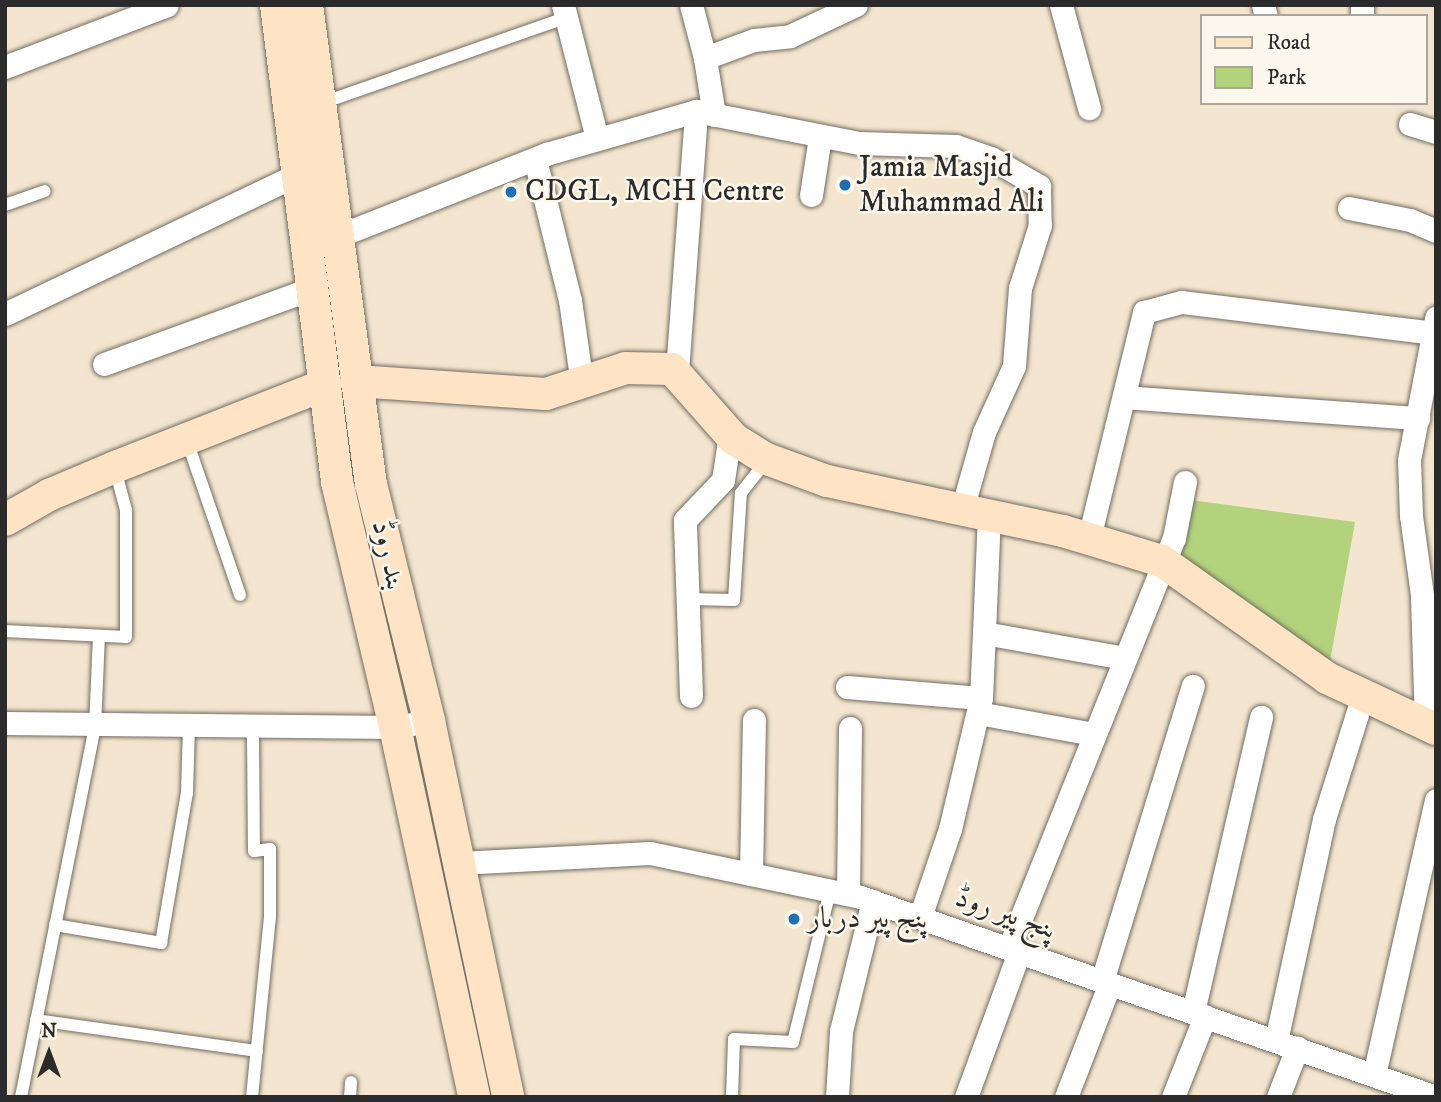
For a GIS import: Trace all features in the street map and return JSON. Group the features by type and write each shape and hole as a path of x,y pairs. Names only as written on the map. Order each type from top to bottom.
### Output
{"main road":[{"name":"بند روڈ","path":"276,5 322,386 337,482 395,727 474,1097"},
{"name":"بند روڈ","path":"307,5 356,381 383,538 429,721 508,1097"},
{"path":"356,381 546,394 626,368 677,372 730,435 768,460 827,481 1088,538 1162,561 1327,678 1431,727"},
{"path":"5,520 49,495 115,467 322,386"}],"street":[{"path":"5,66 167,5"},
{"path":"677,372 705,113 705,58 691,5"},
{"path":"705,58 754,40 790,36 856,5"},
{"path":"1061,5 1089,108"},
{"path":"564,11 597,138"},
{"path":"338,236 535,159 597,138 705,113 859,143 956,146 991,158 1039,186 1040,226 1020,288 1014,366 984,432 976,512 984,633 980,705 950,829 920,918"},
{"path":"1410,124 1436,132"},
{"path":"811,195 820,137"},
{"path":"535,159 567,286 582,384"},
{"path":"5,314 296,174"},
{"path":"1349,208 1410,220 1436,231"},
{"path":"104,364 310,289"},
{"path":"1088,538 1144,312 1182,302 1434,326 1409,460 1411,516 1422,595 1431,727"},
{"path":"1124,397 1418,418"},
{"path":"691,695 685,520 723,480 730,435"},
{"path":"966,1097 1014,950 1094,734 1162,561 1174,538 1185,482"},
{"path":"984,633 1124,658"},
{"path":"1066,1097 1106,982 1193,686"},
{"path":"847,687 980,705 1094,734"},
{"path":"1278,1097 1324,819 1363,695"},
{"path":"1173,1097 1199,1014 1261,718"},
{"path":"751,874 754,720"},
{"path":"5,723 94,727 395,727 429,721"},
{"path":"839,892 850,728"},
{"path":"1378,1083 1436,800"},
{"name":"پنج پیر روڈ","path":"459,863 650,853 839,892 873,901 1199,1014 1286,1045 1378,1083 1436,1097"},
{"path":"837,1097 841,1031 873,901"}],"lane":[{"path":"321,104 564,11"},
{"path":"5,205 45,191"},
{"path":"186,438 240,595"},
{"path":"687,599 734,600 741,493 768,460"},
{"path":"5,631 126,637 126,510 115,467"},
{"path":"20,1097 94,727 99,636"},
{"path":"55,925 161,943 187,793 189,727"},
{"path":"252,1097 269,929 270,849 254,851 253,727"},
{"path":"732,1097 734,1039 793,1042 839,892"},
{"path":"36,1020 257,1051"},
{"path":"350,1097 351,1082"}],"green space":[{"path":"1183,499 1355,522 1327,678 1162,561"}],"place":[{"name":"Jamia Masjid Muhammad Ali","path":"845,185"},
{"name":"CDGL, MCH Centre","path":"511,192"},
{"name":"پنج پیر دربار","path":"794,919"}]}
